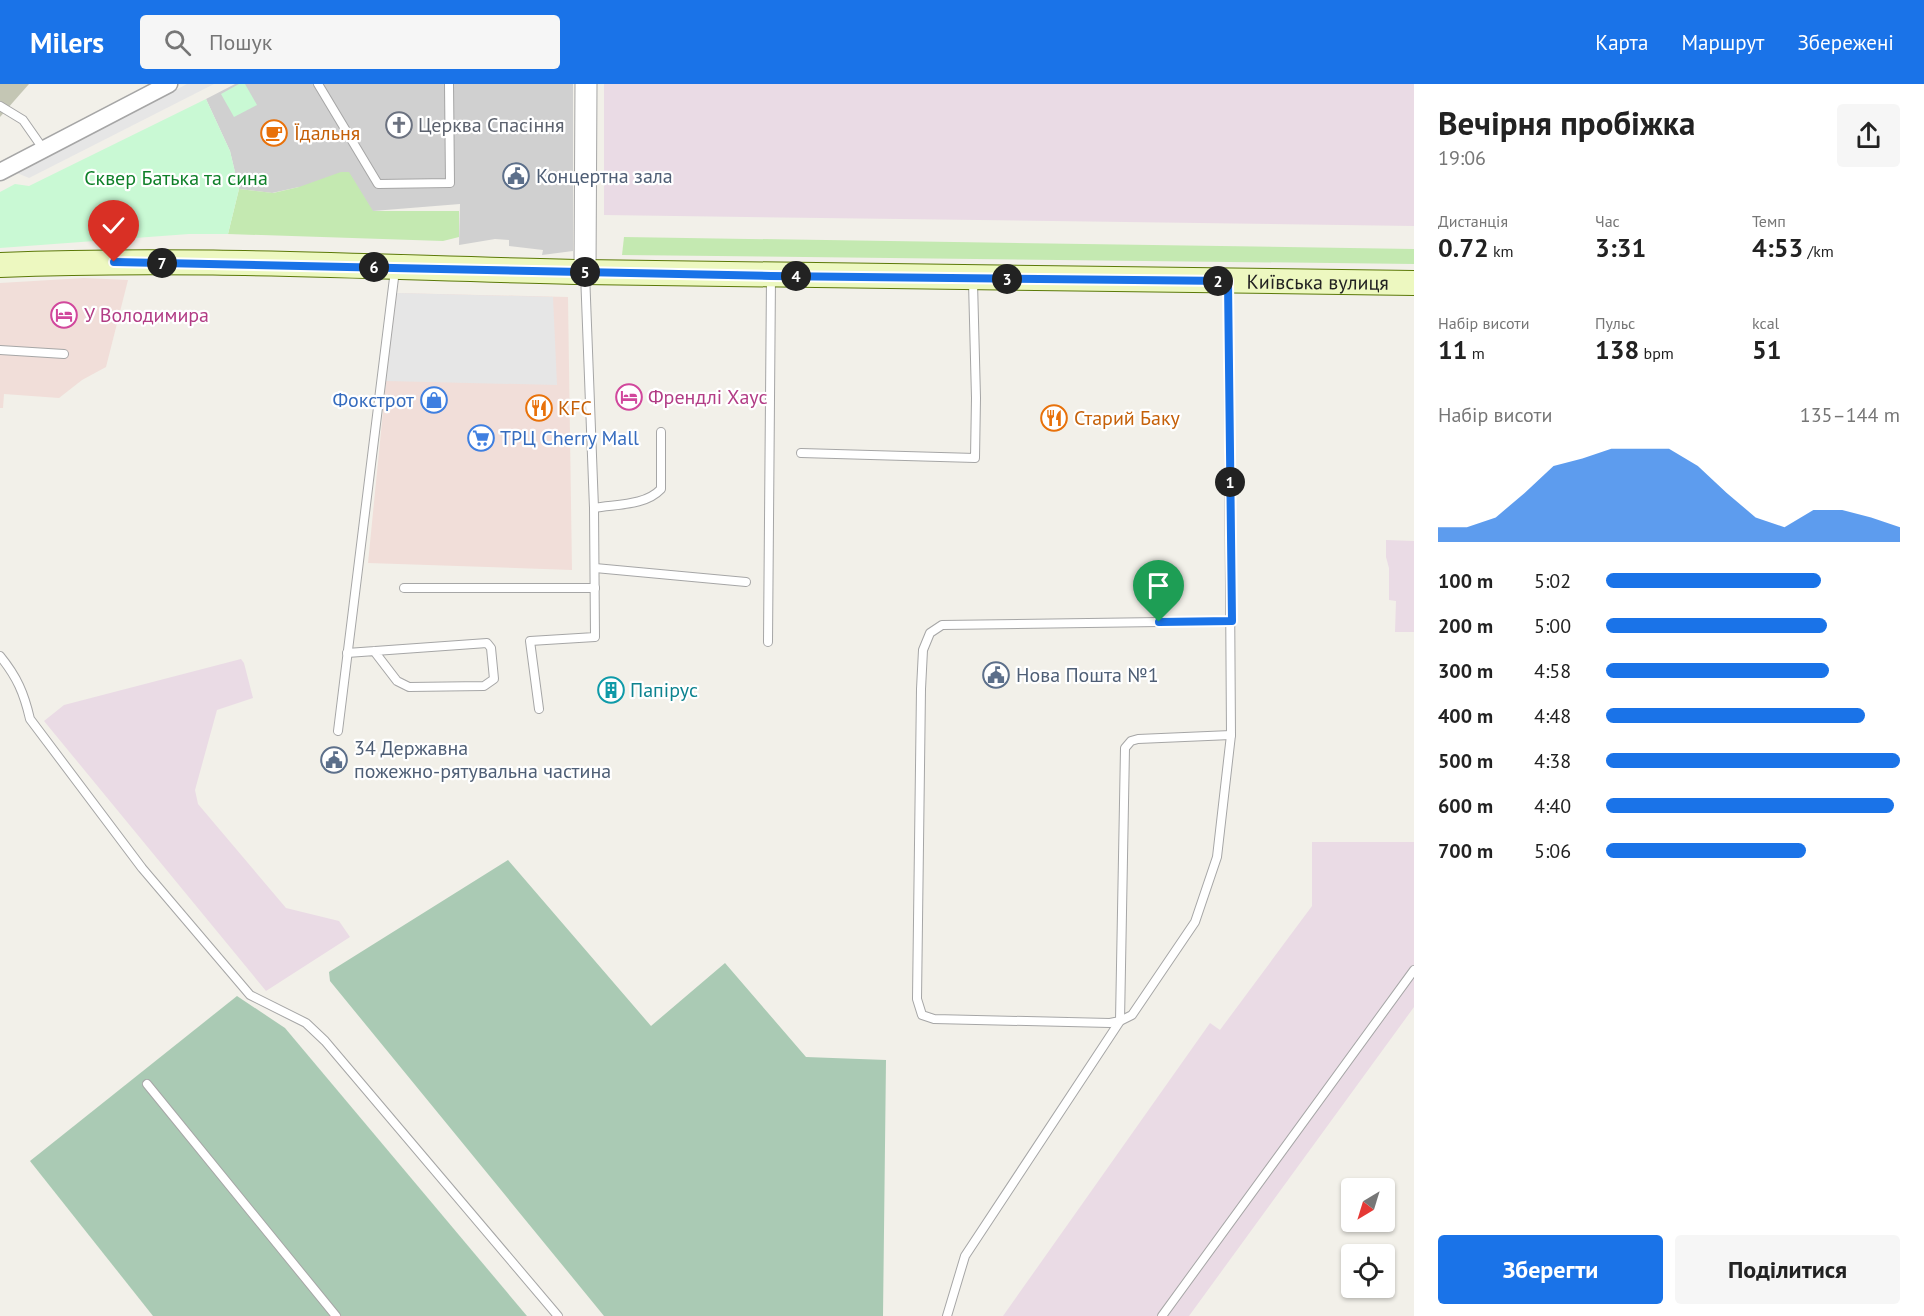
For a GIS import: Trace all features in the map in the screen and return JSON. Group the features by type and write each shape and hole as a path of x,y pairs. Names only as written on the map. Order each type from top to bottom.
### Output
{"main road":[{"name":"Київська вулиця","path":"0,265 62,262 167,263 771,276 1414,283"}],"street":[{"path":"0,172 169,84"},
{"path":"585,272 586,84"}],"lane":[{"path":"318,84 378,184 450,183 449,84"},
{"path":"0,106 23,120 44,150"},
{"path":"338,731 395,268"},
{"path":"539,709 530,641 595,638 594,508 585,272"},
{"path":"768,642 771,276"},
{"path":"801,453 975,458 976,398 972,278"},
{"path":"1228,281 1232,621 1231,735 1217,857 1195,922 1132,1015 1120,1021 1110,1023 934,1019 922,1015 917,999 921,689 923,650 930,633 942,626 1232,621"},
{"path":"0,350 64,354"},
{"path":"594,508 645,501 654,497 661,489 661,432"},
{"path":"595,568 746,582"},
{"path":"404,588 595,588"},
{"path":"347,653 374,651 487,643 491,648 494,679 484,686 409,687 397,681 374,651"},
{"path":"0,656 13,672 24,693 30,719 142,868 250,995 306,1023 325,1041 558,1316"},
{"path":"947,1316 965,1256 1120,1021 1125,748 1131,741 1138,739 1231,735"},
{"path":"1162,1316 1414,970"},
{"path":"147,1084 336,1316"}],"shaded area":[{"path":"0,84 29,84 0,117"},
{"path":"187,84 214,84 29,178 17,173"},
{"path":"235,84 573,84 573,251 542,255 543,250 509,246 509,240 495,239 459,245 460,204 373,211 299,187 272,193 239,189 230,151 206,99"},
{"path":"604,84 1414,84 1414,226 604,215"},
{"path":"84,278 128,280 106,367 82,380 59,398 4,394 3,408 0,408 0,283"},
{"path":"397,293 568,297 572,570 368,563"},
{"path":"397,293 553,297 557,385 386,381"},
{"path":"1386,540 1414,541 1414,632 1395,632 1396,601 1389,600"},
{"path":"241,659 253,698 217,710 195,790 198,804 286,908 339,921 350,937 266,991 44,721 64,705"},
{"path":"1312,842 1414,842 1414,1007 1189,1316 1003,1316 1210,1023 1220,1030 1312,906"}],"green space":[{"path":"239,84 245,84 257,105 234,117 221,94"},
{"name":"Сквер Батька та сина","path":"206,99 230,151 239,189 228,234 189,234 0,248 0,192 15,184 29,186"},
{"path":"341,172 349,172 373,211 459,211 459,237 443,241 228,234 239,189 273,193 299,187"},
{"path":"624,237 1414,249 1414,264 622,255"},
{"path":"508,860 651,1026 725,963 806,1057 886,1060 883,1316 604,1316 330,981 329,972"},
{"path":"237,996 285,1028 527,1316 153,1316 30,1161"}],"place":[{"name":"Церква Спасіння","path":"399,125"},
{"name":"Їдальня","path":"274,133"},
{"name":"Концертна зала","path":"516,176"},
{"name":"У Володимира","path":"64,315"},
{"name":"Френдлі Хаус","path":"629,397"},
{"name":"Фокстрот","path":"434,400"},
{"name":"KFC","path":"539,408"},
{"name":"Старий Баку","path":"1054,418"},
{"name":"ТРЦ Cherry Mall","path":"481,438"},
{"name":"Нова Пошта №1","path":"996,675"},
{"name":"Папірус","path":"611,690"},
{"name":"34 Державна пожежно-рятувальна частина","path":"334,760"}],"route":[{"path":"114,262 771,276 1228,281 1232,621 1159,622"}]}
